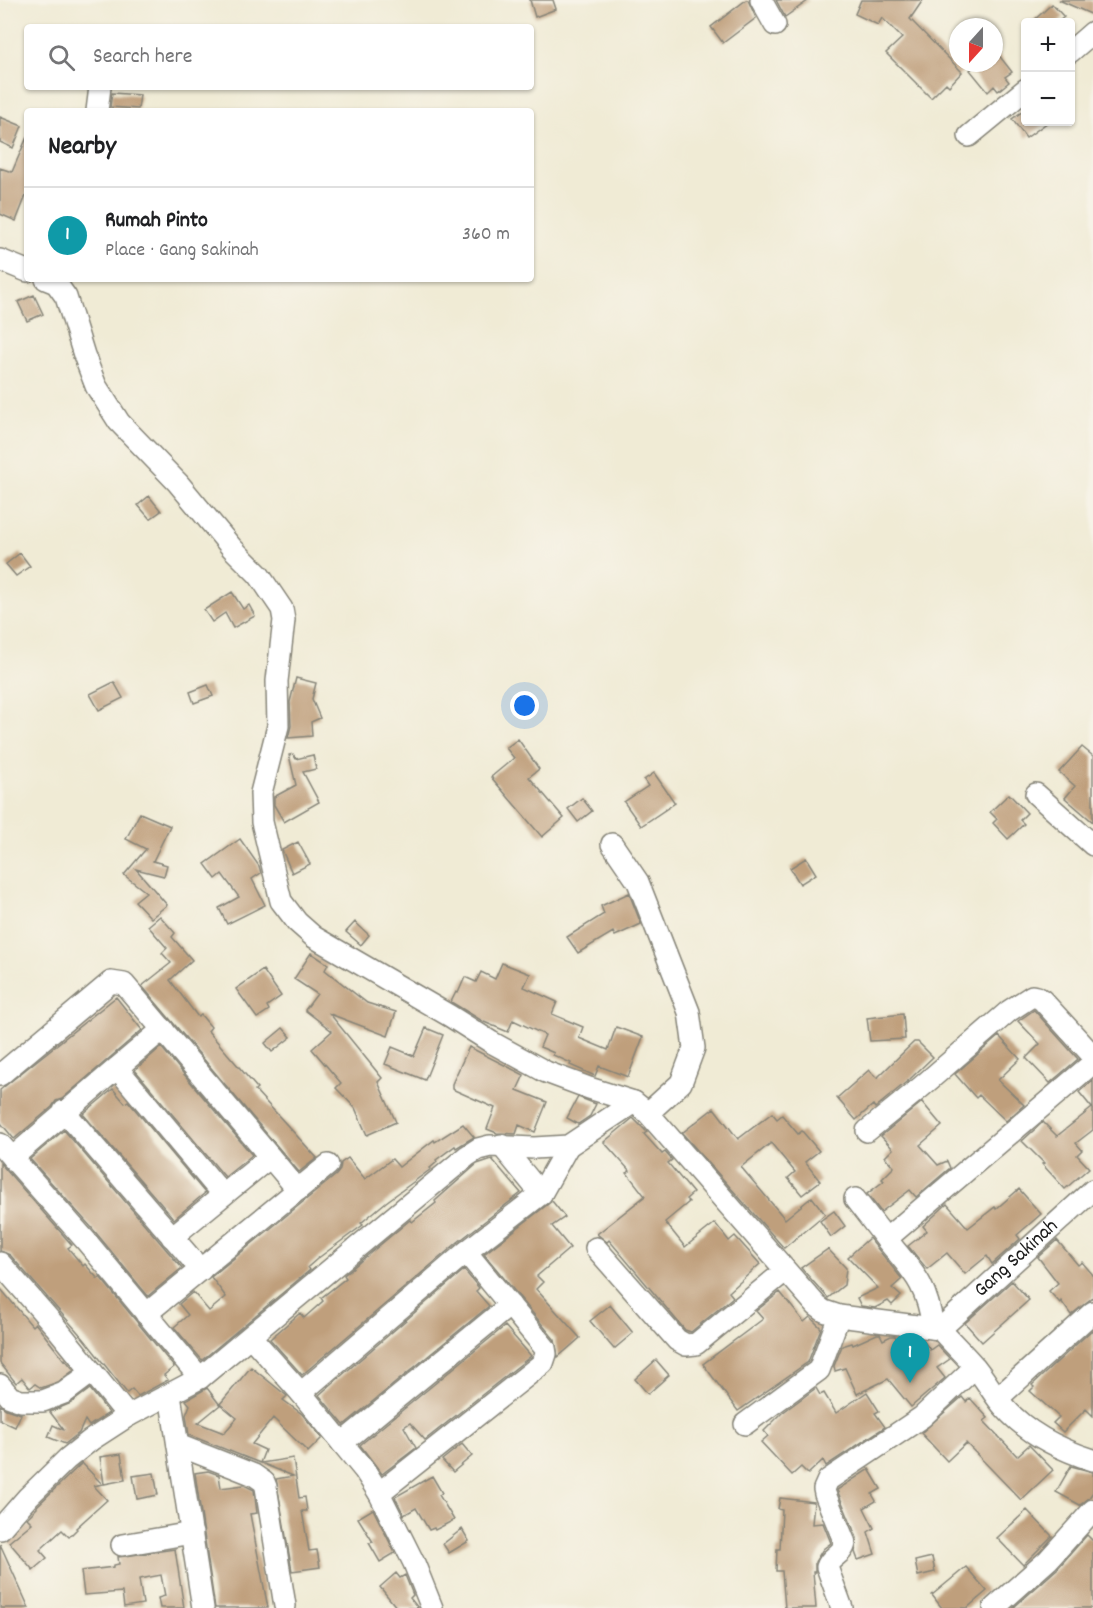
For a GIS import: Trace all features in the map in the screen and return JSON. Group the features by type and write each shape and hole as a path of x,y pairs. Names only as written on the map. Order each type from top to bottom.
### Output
{"street":[{"path":"761,0 775,25"},
{"path":"1075,48 1093,32"},
{"path":"97,108 100,90"},
{"path":"969,136 1021,93"},
{"path":"0,260 24,270"},
{"path":"56,282 69,304 96,386 119,422 178,483 237,554 259,576 282,609 285,620 277,681 278,726 261,793 262,822 281,901 297,922 314,937 546,1072 641,1108 785,1271 824,1311 839,1316 937,1328"},
{"path":"1036,794 1093,845"},
{"path":"0,1529 28,1497 67,1459 128,1416 200,1378 467,1156 478,1149 501,1145 534,1148 568,1146 641,1108 681,1083 694,1048 689,1011 638,882 612,844"},
{"path":"0,1075 111,982 124,984 298,1190"},
{"path":"867,1131 1009,1011 1032,996 1042,1000 1093,1056"},
{"path":"163,1029 64,1111 6,1151 87,1242 200,1378"},
{"path":"886,1239 1093,1063"},
{"path":"117,1068 223,1195"},
{"path":"64,1111 201,1270"},
{"path":"501,1145 541,1194"},
{"path":"300,1393 466,1252 541,1194 568,1146"},
{"path":"172,1237 270,1157"},
{"path":"146,1314 328,1165"},
{"name":"Gang Sakinah","path":"937,1328 1093,1190"},
{"path":"855,1199 920,1280 937,1328 975,1368 1014,1416 1037,1434 1088,1452"},
{"path":"596,1248 677,1340 691,1346 785,1271"},
{"path":"379,1493 543,1363 545,1348 466,1252"},
{"path":"0,1263 128,1416"},
{"path":"342,1443 510,1305"},
{"path":"998,1398 1093,1311"},
{"path":"746,1425 819,1370 839,1316"},
{"path":"251,1337 342,1443 379,1493 414,1563 432,1608"},
{"path":"842,1608 827,1567 829,1561 842,1551 845,1543 825,1494 825,1485 828,1480 922,1417 975,1368"},
{"path":"0,1385 10,1397 21,1401 44,1401 64,1393 92,1372"},
{"path":"171,1395 203,1608"},
{"path":"178,1445 254,1475 264,1482 285,1606"},
{"path":"994,1608 1048,1560 1093,1510"},
{"path":"122,1545 192,1533"}],"building":[{"path":"530,0 553,0 556,9 535,17"},
{"path":"746,0 756,18 723,43 711,27"},
{"path":"776,0 809,0 785,17"},
{"path":"861,0 923,0 910,19 949,59 949,72 962,72 949,86 946,83 931,98 886,53 902,38 882,18 878,25 855,14"},
{"path":"1059,0 1093,0 1093,15"},
{"path":"1052,4 1064,17 1063,18 1036,18"},
{"path":"1003,60 1012,72 1005,77 1009,82 998,91 994,86 988,92 972,72 1003,72"},
{"path":"112,93 140,95 138,108 110,107"},
{"path":"1021,113 1021,126 1042,126 1026,138 1012,119"},
{"path":"0,117 22,126 13,148 0,142"},
{"path":"24,144 24,201 16,221 0,214 0,168 12,172"},
{"path":"34,295 43,314 27,321 18,302"},
{"path":"149,496 161,511 150,519 138,505"},
{"path":"20,553 30,566 16,576 6,564"},
{"path":"232,592 243,609 249,605 255,616 233,628 225,613 212,622 204,610"},
{"path":"296,678 316,683 312,699 320,718 311,722 312,736 288,738 291,726 290,702"},
{"path":"114,682 123,698 99,710 90,694"},
{"path":"208,685 213,696 194,703 190,692"},
{"path":"518,739 539,769 529,777 564,818 542,837 491,777 514,758 506,748"},
{"path":"1082,747 1093,756 1093,822 1065,798 1075,786 1059,772"},
{"path":"293,754 296,759 313,755 316,769 303,772 319,802 284,822 274,805 274,797 296,785 289,755"},
{"path":"654,773 675,803 641,826 624,802 648,786 644,780"},
{"path":"1009,794 1027,813 1020,820 1024,824 1008,839 993,823 997,819 990,812"},
{"path":"582,798 592,811 578,822 568,809"},
{"path":"140,813 170,826 153,861 167,865 164,876 136,869 167,905 151,918 135,901 146,892 124,875 146,849 126,839"},
{"path":"240,839 259,866 261,873 252,879 265,905 227,924 219,908 239,897 222,874 216,879 205,864"},
{"path":"298,842 310,864 292,873 282,850"},
{"path":"806,858 816,874 800,884 790,868"},
{"path":"629,893 641,924 615,936 613,932 578,953 567,937 604,914 601,906"},
{"path":"160,916 175,933 172,937 192,960 170,980 198,1017 201,1015 211,1027 208,1031 257,1088 255,1090 317,1158 299,1172 142,986 171,963 162,953 167,948 148,926"},
{"path":"355,922 369,935 361,945 346,932"},
{"path":"311,953 328,964 325,970 367,1003 396,1012 388,1036 330,1014 382,1078 378,1082 396,1122 367,1135 355,1108 336,1088 341,1083 312,1049 332,1031 305,1010 317,994 294,979"},
{"path":"502,963 530,974 524,987 557,1002 552,1014 583,1027 579,1038 608,1050 616,1027 643,1037 628,1077 599,1066 595,1076 570,1065 571,1063 540,1047 545,1035 513,1020 508,1032 484,1022 451,1002 465,977 476,982 481,972 495,979"},
{"path":"263,970 281,996 267,1006 269,1010 257,1018 236,989"},
{"path":"116,997 142,1030 14,1139 0,1122 0,1090"},
{"path":"1034,1010 1078,1059 1050,1083 1026,1058 1040,1044 1018,1021"},
{"path":"903,1014 905,1039 870,1041 867,1018"},
{"path":"283,1028 291,1037 272,1052 265,1043"},
{"path":"426,1028 443,1035 425,1080 385,1064 392,1047 414,1056"},
{"path":"999,1036 1020,1059 998,1080 1024,1105 1006,1121 979,1095 976,1098 955,1074"},
{"path":"914,1042 918,1042 933,1057 875,1108 873,1105 856,1120 837,1098 869,1070 877,1078"},
{"path":"161,1047 252,1155 225,1177 135,1070"},
{"path":"469,1047 524,1075 517,1090 547,1102 535,1132 519,1125 516,1134 497,1133 487,1129 495,1108 452,1089 452,1084"},
{"path":"1093,1080 1093,1130 1076,1143 1082,1150 1077,1155 1089,1168 1065,1189 1022,1141 1043,1122 1057,1136 1092,1108 1079,1092"},
{"path":"113,1089 125,1103 128,1101 205,1193 174,1219 83,1114"},
{"path":"578,1097 596,1104 590,1116 578,1124 567,1118"},
{"path":"922,1102 942,1126 920,1145 938,1165 947,1161 950,1168 916,1197 910,1190 881,1212 867,1194 884,1181 882,1179 894,1167 885,1157 893,1149 881,1136"},
{"path":"714,1108 738,1139 772,1113 777,1119 782,1115 798,1134 802,1131 819,1151 805,1162 820,1181 802,1195 788,1178 795,1172 771,1143 741,1167 785,1219 812,1197 825,1214 784,1248 682,1133"},
{"path":"633,1118 647,1132 644,1134 662,1154 665,1152 672,1160 668,1163 693,1193 686,1199 689,1202 665,1222 685,1247 715,1223 729,1241 735,1236 760,1264 729,1292 733,1297 691,1332 685,1330 609,1240 607,1242 597,1234 645,1196 627,1173 630,1171 604,1142"},
{"path":"463,1124 474,1137 456,1148 455,1146 436,1160 437,1162 431,1169 386,1202 361,1223 363,1225 317,1259 308,1267 310,1270 202,1360 174,1327 188,1315 179,1304 193,1292 209,1311 226,1297 211,1277 336,1175 341,1163 348,1158 365,1179 392,1159 399,1167 434,1140 435,1142"},
{"path":"64,1130 182,1268 148,1296 92,1228 30,1159"},
{"path":"492,1159 521,1193 458,1242 302,1375 270,1339 300,1313 304,1318 323,1301 321,1298 346,1278 344,1275 410,1220 412,1222 436,1203 435,1201 477,1164"},
{"path":"0,1163 72,1245 68,1248 83,1266 85,1264 98,1279 100,1277 174,1367 164,1375 168,1380 138,1396 132,1389 127,1393 84,1339 10,1255 0,1251"},
{"path":"1019,1189 1041,1214 1017,1235 1020,1239 992,1264 987,1256 965,1274 947,1253 927,1269 908,1246 927,1231 923,1226 947,1204 968,1228 995,1207 996,1209"},
{"path":"552,1201 565,1217 552,1226 570,1248 537,1276 543,1282 536,1289 580,1338 558,1357 555,1340 484,1254"},
{"path":"834,1211 845,1226 831,1237 820,1221"},
{"path":"869,1238 902,1279 892,1288 901,1296 892,1305 888,1301 875,1308 861,1306 857,1298 878,1288 848,1257"},
{"path":"1057,1240 1078,1265 1082,1262 1093,1275 1093,1297 1071,1315 1061,1301 1060,1303 1049,1291 1058,1283 1038,1257"},
{"path":"828,1249 846,1268 844,1285 828,1298 801,1268"},
{"path":"464,1270 479,1288 476,1291 489,1306 344,1425 319,1395"},
{"path":"1012,1281 1029,1300 982,1342 965,1323"},
{"path":"0,1288 32,1326 35,1323 74,1370 58,1382 41,1388 35,1384 30,1388 22,1378 16,1383 0,1363"},
{"path":"780,1292 804,1322 810,1317 821,1328 808,1362 738,1411 703,1364 763,1319 756,1311"},
{"path":"610,1305 633,1333 614,1349 590,1321"},
{"path":"505,1326 531,1356 425,1440 410,1423 404,1427 416,1448 382,1474 360,1445"},
{"path":"1093,1329 1093,1416 1086,1409 1063,1432 1053,1423 1059,1417 1030,1391 1034,1387 1032,1385"},
{"path":"880,1334 883,1340 895,1336 901,1347 914,1339 923,1340 930,1350 937,1345 950,1359 937,1368 945,1378 911,1407 888,1379 857,1394 845,1368 835,1371 834,1366 842,1346 852,1343 853,1345"},
{"path":"656,1360 669,1375 648,1394 635,1379"},
{"path":"251,1367 287,1396 283,1400 302,1414 322,1438 308,1452 273,1418 252,1444 265,1450 260,1463 189,1435 186,1415 190,1405 186,1400 207,1388 220,1405 198,1423 224,1433 237,1418 220,1404"},
{"path":"816,1388 820,1395 824,1393 836,1413 867,1392 879,1411 875,1413 885,1427 826,1466 823,1460 808,1474 801,1467 792,1475 761,1442 768,1436 764,1431 782,1413"},
{"path":"90,1389 109,1413 89,1426 85,1420 79,1433 65,1444 48,1437 53,1425 64,1430 50,1412 71,1403"},
{"path":"962,1397 966,1402 970,1398 988,1418 984,1421 1017,1456 1029,1445 1053,1470 1021,1500 966,1443 947,1461 921,1433"},
{"path":"0,1405 21,1414 15,1427 0,1420"},
{"path":"462,1444 472,1456 453,1472 442,1460"},
{"path":"121,1454 125,1480 104,1484 100,1457"},
{"path":"293,1458 299,1498 305,1497 307,1511 302,1511 309,1551 317,1550 320,1567 292,1571 276,1479 293,1476 261,1463"},
{"path":"82,1463 102,1484 94,1486 107,1500 69,1537 62,1530 40,1550 47,1558 33,1570 9,1542 32,1523 27,1518 37,1506"},
{"path":"1071,1466 1093,1472 1093,1492 1080,1505 1056,1492"},
{"path":"869,1469 881,1489 872,1494 876,1501 864,1508 874,1528 868,1532 875,1554 858,1560 855,1552 857,1538 837,1490"},
{"path":"208,1471 219,1475 221,1488 244,1485 254,1490 257,1513 250,1514 268,1608 215,1608 195,1473"},
{"path":"154,1473 158,1495 137,1499 133,1476"},
{"path":"432,1476 442,1493 439,1495 454,1520 435,1530 434,1528 429,1530 416,1508 404,1515 395,1497"},
{"path":"780,1498 814,1502 812,1524 823,1523 831,1543 823,1549 815,1562 815,1572 813,1572 816,1608 785,1608 782,1571 776,1571 777,1549 780,1549 782,1510 778,1509"},
{"path":"373,1509 395,1553 380,1562 369,1543 373,1542 358,1518"},
{"path":"1027,1510 1052,1536 1023,1565 997,1538"},
{"path":"462,1529 469,1541 449,1553 443,1544"},
{"path":"1087,1535 1093,1541 1093,1608 1013,1608 1057,1569"},
{"path":"0,1544 29,1608 0,1608"},
{"path":"175,1549 184,1608 160,1608 158,1598 165,1596 161,1575 139,1579 143,1604 124,1607 122,1592 84,1595 81,1571 114,1567 119,1564 118,1557"},
{"path":"932,1557 935,1572 918,1576 915,1561"},
{"path":"966,1567 987,1591 967,1608 942,1608 932,1595"},
{"path":"396,1573 400,1578 405,1575 413,1595 410,1598 418,1608 397,1608 380,1587"}],"place":[{"name":"Rumah Pinto","path":"910,1383"}]}
